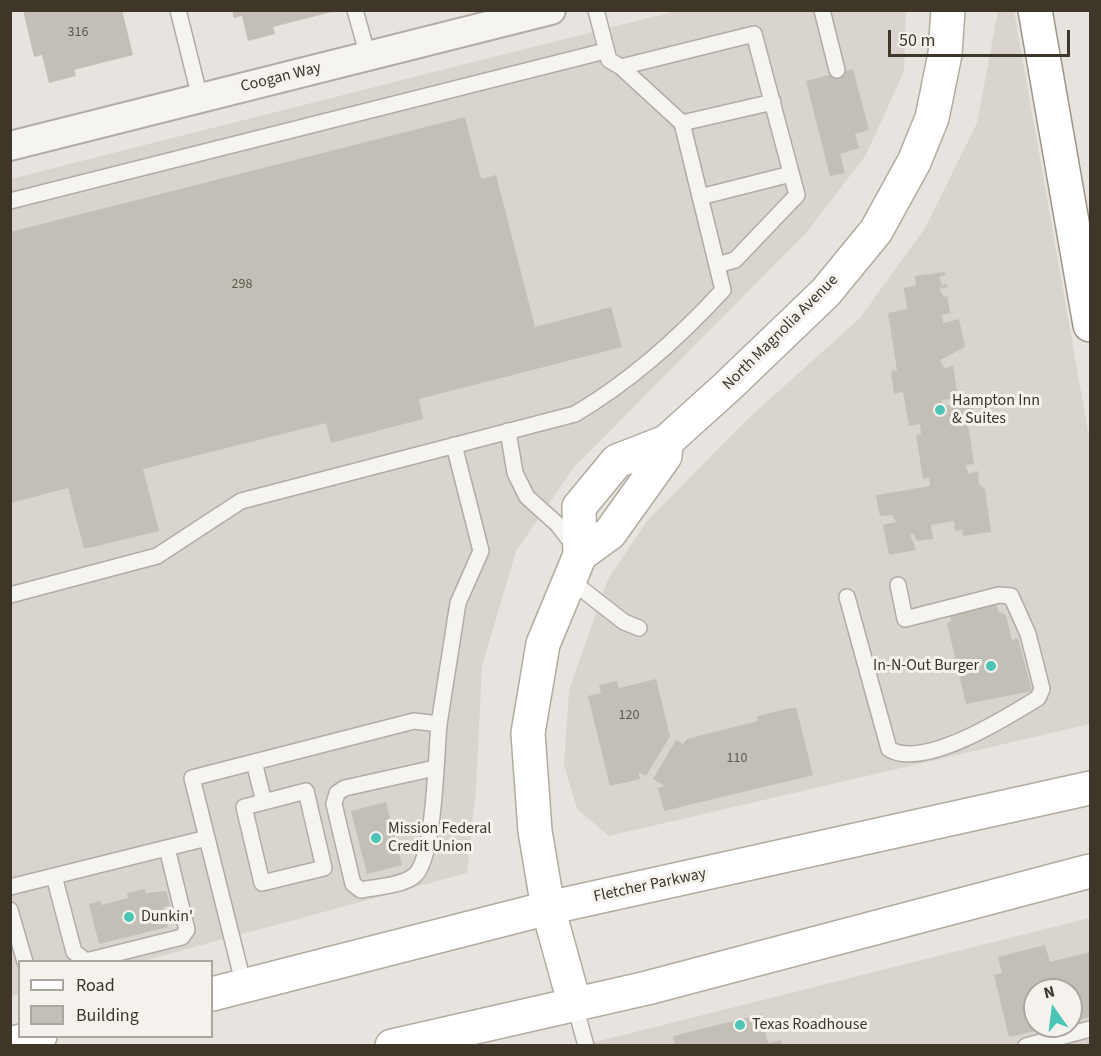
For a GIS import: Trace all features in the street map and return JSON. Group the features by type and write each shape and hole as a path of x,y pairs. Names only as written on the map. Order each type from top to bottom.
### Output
{"main road":[{"name":"North Magnolia Avenue","path":"575,567 610,533 665,456 666,442 826,292 876,231 914,162 932,118 945,54 948,10"},
{"path":"1035,10 1090,325"},
{"path":"574,1002 548,908 534,831 528,733 543,644 575,567"},
{"name":"Fletcher Parkway","path":"213,994 548,908 1090,788"},
{"path":"392,1046 574,1002 658,985 1090,871"},
{"path":"10,1044 32,1038"}],"street":[{"name":"Coogan Way","path":"10,146 551,10"}],"lane":[{"path":"178,10 200,98"},
{"path":"355,10 368,56"},
{"path":"10,595 157,556 241,501 575,414 614,391 689,327 723,290 682,123 621,67 609,60 604,51 596,10"},
{"path":"822,10 837,70"},
{"path":"621,67 754,34 797,195 735,260 717,265"},
{"path":"10,201 604,51"},
{"path":"682,123 773,102"},
{"path":"700,197 791,174"},
{"path":"508,431 515,473 527,497 557,524 575,567 624,622 639,628"},
{"path":"435,768 345,788 337,793 334,804 353,884 361,890 413,877 420,869 429,849 439,724 458,603 481,551 454,445"},
{"path":"847,597 889,749 896,754 939,749 977,733 1038,698 1042,689 1028,634 1011,596 999,595 905,619 898,585"},
{"path":"244,986 192,778 414,721 439,724"},
{"path":"254,762 264,802"},
{"path":"306,791 324,868 262,883 244,807 264,802 306,791"},
{"path":"10,887 207,838"},
{"path":"90,960 182,937 187,930 167,848"},
{"path":"54,876 74,952 85,960"},
{"path":"10,910 24,960"},
{"path":"574,1002 586,1046"},
{"path":"1026,1046 1090,1029"}],"shaded area":[{"path":"676,11 906,11 904,71 866,155 806,233 574,467 516,551 482,666 476,788 467,873 147,960 18,960 18,994 11,996 10,179"},
{"path":"998,11 1014,11 1090,442 1090,724 609,836 577,809 564,765 569,690 608,579 646,522 751,416 860,318 925,228 977,123"},
{"path":"1090,918 1090,1045 583,1045"}],"building":[{"path":"23,10 122,10 133,55 74,70 76,76 49,83 42,55 34,57"},
{"path":"232,10 336,11 273,27 275,34 248,41 242,16 234,18"},
{"path":"853,69 869,130 855,134 859,148 840,154 845,173 830,176 806,81"},
{"path":"465,117 481,179 496,175 535,327 611,307 622,347 419,399 423,419 331,443 326,423 143,469 159,531 84,549 68,488 10,503 10,232"},
{"name":"Hampton Inn & Suites","path":"944,272 946,275 939,277 942,285 947,284 948,287 939,289 944,297 947,296 950,313 942,315 943,323 959,319 965,347 940,360 945,369 953,365 958,398 942,400 942,406 961,403 964,407 973,405 974,414 958,417 962,424 968,424 974,464 965,465 969,474 978,471 979,484 985,489 991,532 963,536 962,530 955,531 954,521 931,525 933,539 917,541 913,533 910,534 916,550 889,555 883,525 896,522 892,515 880,516 876,495 930,486 929,478 923,479 916,435 921,434 920,424 909,426 903,392 894,394 891,371 897,370 888,313 907,309 904,288 916,285 915,276"},
{"name":"In-N-Out Burger","path":"993,590 998,611 1006,615 1012,640 1018,638 1032,691 966,704 947,623 951,621 946,601"},
{"path":"656,679 670,736 646,776 638,772 640,779 610,786 588,696 601,693 599,685 617,681 619,688"},
{"path":"796,707 813,775 664,811 658,788 665,786 653,779 676,740 683,744 687,739 758,721 757,716"},
{"name":"Mission Federal Credit Union","path":"386,802 402,865 367,874 351,811"},
{"name":"Dunkin'","path":"145,889 146,893 166,891 170,906 163,907 168,927 99,944 89,904 101,901 101,905 128,898 127,893"},
{"path":"1045,945 1050,962 1090,952 1090,1017 1083,1019 1083,978 1023,978 1023,1034 1009,1037 994,975 1002,973 998,957"},
{"name":"Texas Roadhouse","path":"761,1014 768,1043 781,1040 782,1046 675,1046 673,1036"}],"place":[{"name":"Hampton Inn & Suites","path":"940,410"},
{"name":"In-N-Out Burger","path":"991,666"},
{"name":"Mission Federal Credit Union","path":"376,838"},
{"name":"Dunkin'","path":"129,917"},
{"name":"Texas Roadhouse","path":"740,1025"}]}
